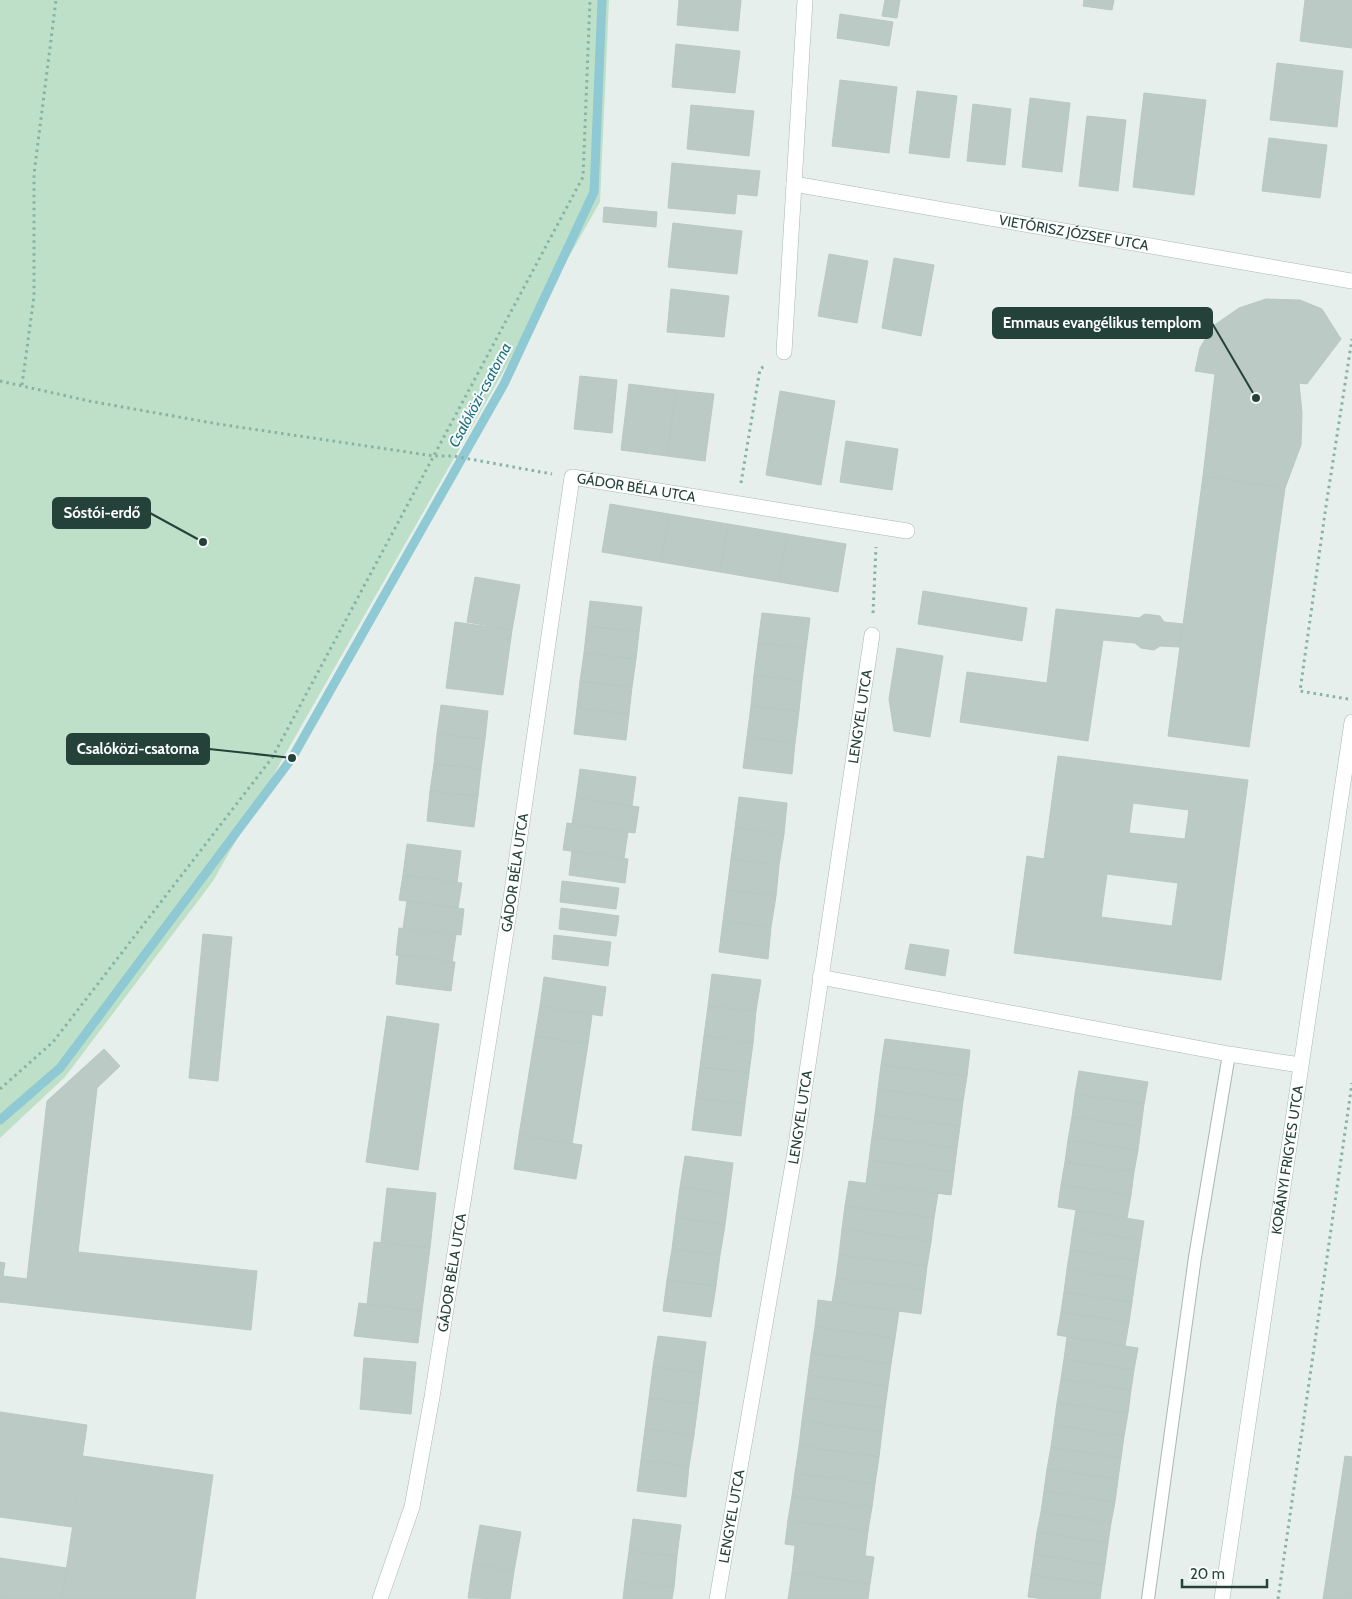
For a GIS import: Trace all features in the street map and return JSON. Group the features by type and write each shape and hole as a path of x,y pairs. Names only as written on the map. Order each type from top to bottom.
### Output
{"street":[{"path":"784,352 805,0"},
{"name":"VIETÓRISZ JÓZSEF UTCA","path":"794,184 1352,281"},
{"name":"GÁDOR BÉLA UTCA","path":"380,1599 412,1507 432,1397 508,919 572,477 907,531"},
{"name":"LENGYEL UTCA","path":"717,1599 795,1152 872,635"},
{"name":"KORÁNYI FRIGYES UTCA","path":"1222,1599 1300,1065 1350,750 1352,722"},
{"path":"820,976 1229,1054 1300,1065"}],"lane":[{"path":"1148,1599 1195,1257 1229,1054"}],"path":[{"path":"22,386 34,296 34,174 56,0"},
{"path":"0,1089 53,1042 272,758 583,177 590,0"},
{"path":"1352,340 1300,691 1352,700"},
{"path":"738,504 760,369 784,352"},
{"path":"0,382 89,401 218,424 434,456 453,456 572,477"},
{"path":"872,635 876,526"},
{"path":"1278,1599 1352,1084"}],"green space":[{"path":"0,0 609,0 600,202 213,881 65,1077 0,1138"}],"building":[{"path":"679,0 741,0 738,31 677,25"},
{"path":"885,0 900,0 897,18 882,16"},
{"path":"1084,0 1114,0 1112,10 1083,6"},
{"path":"1305,0 1352,0 1352,48 1300,41"},
{"path":"840,14 893,22 889,46 837,38"},
{"path":"676,44 740,51 735,93 672,87"},
{"path":"1277,63 1343,71 1337,127 1270,120"},
{"path":"840,80 897,87 889,153 832,146"},
{"path":"917,91 957,96 949,158 909,153"},
{"path":"1144,93 1206,100 1194,195 1133,187"},
{"path":"1030,98 1070,103 1062,172 1022,167"},
{"path":"973,104 1011,109 1005,165 967,161"},
{"path":"691,105 754,111 749,156 687,149"},
{"path":"1087,116 1126,120 1118,191 1079,186"},
{"path":"1269,138 1327,145 1320,198 1262,191"},
{"path":"672,163 760,171 757,196 737,194 735,214 668,208"},
{"path":"604,207 657,212 656,227 603,222"},
{"path":"673,223 742,231 737,274 668,267"},
{"path":"829,254 868,261 857,323 818,316"},
{"path":"894,258 934,265 921,336 882,328"},
{"path":"671,289 729,296 724,337 667,332"},
{"path":"1266,299 1300,300 1322,309 1341,339 1307,384 1299,383 1302,413 1301,445 1285,488 1203,476 1215,374 1195,371 1200,348 1213,326 1239,308"},
{"path":"580,376 617,380 612,433 574,429"},
{"path":"629,384 676,390 667,456 621,450"},
{"path":"676,390 714,394 705,461 667,456"},
{"path":"780,391 835,401 821,485 766,475"},
{"path":"846,441 898,449 892,490 840,482"},
{"path":"1203,476 1285,488 1249,747 1168,736"},
{"path":"610,504 669,514 661,562 602,552"},
{"path":"669,514 728,524 720,572 661,562"},
{"path":"728,524 787,534 779,582 720,572"},
{"path":"787,534 846,544 838,592 779,582"},
{"path":"475,577 520,585 512,630 467,622"},
{"path":"923,591 1027,608 1022,641 918,624"},
{"path":"590,601 642,607 639,632 587,626"},
{"path":"1056,609 1139,618 1145,614 1160,616 1164,622 1183,624 1180,647 1160,646 1154,650 1141,648 1135,643 1103,640 1088,741 960,722 967,672 1047,683"},
{"path":"762,613 810,618 806,649 758,643"},
{"path":"455,622 512,630 503,695 446,688"},
{"path":"587,626 639,632 636,659 584,653"},
{"path":"758,643 806,649 802,681 754,675"},
{"path":"897,648 943,656 930,737 894,731 889,699"},
{"path":"584,653 636,659 632,687 580,681"},
{"path":"754,675 802,681 799,711 751,706"},
{"path":"580,681 632,687 629,714 577,708"},
{"path":"441,705 488,711 485,739 437,734"},
{"path":"751,706 799,711 795,743 747,737"},
{"path":"577,708 629,714 626,740 574,734"},
{"path":"437,734 485,739 481,769 434,764"},
{"path":"747,737 795,743 792,774 743,768"},
{"path":"1058,756 1248,780 1221,980 1014,953 1027,856 1044,859","holes":["1133,803 1189,810 1185,839 1129,833","1107,874 1178,883 1172,926 1101,917"]},
{"path":"434,764 481,769 478,796 430,791"},
{"path":"580,769 636,777 632,806 576,798"},
{"path":"430,791 478,796 474,827 427,821"},
{"path":"739,797 787,803 784,834 735,828"},
{"path":"576,798 639,807 635,833 572,824"},
{"path":"567,823 628,832 624,858 563,850"},
{"path":"735,828 784,834 779,865 731,859"},
{"path":"407,844 461,851 457,882 403,875"},
{"path":"572,851 628,859 625,883 569,875"},
{"path":"731,859 779,865 776,896 727,890"},
{"path":"403,875 462,883 458,908 399,900"},
{"path":"562,881 619,888 616,909 560,902"},
{"path":"727,890 776,896 771,927 723,921"},
{"path":"407,901 464,909 461,935 403,928"},
{"path":"561,908 619,916 616,936 559,929"},
{"path":"723,921 771,927 768,959 719,952"},
{"path":"399,928 456,935 452,962 396,955"},
{"path":"203,934 232,937 218,1081 189,1078"},
{"path":"554,935 611,942 608,966 552,959"},
{"path":"910,944 949,950 945,976 905,969"},
{"path":"399,955 455,962 451,991 396,984"},
{"path":"712,974 761,980 756,1011 708,1006"},
{"path":"544,977 606,987 602,1016 540,1006"},
{"path":"540,1006 592,1015 588,1044 535,1036"},
{"path":"708,1006 756,1011 753,1043 704,1036"},
{"path":"387,1016 439,1024 418,1170 366,1162"},
{"path":"535,1036 588,1044 572,1144 519,1135"},
{"path":"704,1036 753,1043 749,1073 700,1067"},
{"path":"885,1039 970,1050 967,1076 881,1065"},
{"path":"104,1049 120,1066 97,1088 78,1252 257,1271 251,1330 0,1302 0,1262 5,1263 3,1276 27,1279 47,1101"},
{"path":"881,1065 967,1076 963,1101 878,1089"},
{"path":"700,1067 749,1073 745,1104 696,1098"},
{"path":"1079,1071 1148,1082 1144,1104 1075,1094"},
{"path":"878,1089 963,1101 960,1126 875,1115"},
{"path":"1075,1094 1144,1104 1141,1127 1072,1117"},
{"path":"696,1098 745,1104 741,1136 692,1130"},
{"path":"875,1115 960,1126 957,1148 872,1137"},
{"path":"1072,1117 1141,1127 1138,1150 1068,1140"},
{"path":"519,1135 582,1145 576,1179 514,1169"},
{"path":"872,1137 957,1148 954,1172 869,1160"},
{"path":"1068,1140 1138,1150 1134,1172 1065,1162"},
{"path":"685,1156 733,1163 729,1194 680,1187"},
{"path":"869,1160 954,1172 951,1195 866,1184"},
{"path":"1065,1162 1134,1172 1131,1195 1061,1185"},
{"path":"849,1181 938,1193 934,1218 845,1206"},
{"path":"1061,1185 1131,1195 1127,1218 1058,1207"},
{"path":"680,1187 729,1194 725,1225 676,1217"},
{"path":"387,1188 436,1193 430,1248 381,1242"},
{"path":"845,1206 934,1218 931,1242 842,1229"},
{"path":"1076,1210 1144,1221 1141,1240 1073,1229"},
{"path":"676,1217 725,1225 720,1255 672,1249"},
{"path":"842,1229 931,1242 927,1266 839,1255"},
{"path":"1073,1229 1141,1240 1138,1261 1070,1250"},
{"path":"374,1242 430,1248 422,1311 367,1304"},
{"path":"672,1249 720,1255 716,1286 667,1280"},
{"path":"1070,1250 1138,1261 1135,1280 1067,1269"},
{"path":"839,1255 927,1266 924,1290 836,1278"},
{"path":"1067,1269 1135,1280 1132,1302 1064,1292"},
{"path":"836,1278 924,1290 921,1314 832,1302"},
{"path":"667,1280 716,1286 711,1317 663,1311"},
{"path":"1064,1292 1132,1302 1129,1322 1061,1312"},
{"path":"818,1300 899,1311 895,1338 815,1327"},
{"path":"359,1303 422,1311 418,1343 354,1336"},
{"path":"1061,1312 1129,1322 1125,1346 1057,1335"},
{"path":"815,1327 895,1338 891,1364 811,1353"},
{"path":"658,1336 706,1342 702,1373 653,1367"},
{"path":"1067,1337 1138,1348 1134,1370 1064,1359"},
{"path":"811,1353 891,1364 888,1386 808,1375"},
{"path":"364,1358 416,1362 411,1414 360,1409"},
{"path":"1064,1359 1134,1370 1131,1390 1061,1379"},
{"path":"653,1367 702,1373 698,1404 649,1398"},
{"path":"808,1375 888,1386 885,1408 805,1398"},
{"path":"1061,1379 1131,1390 1128,1413 1057,1403"},
{"path":"649,1398 698,1404 694,1435 645,1429"},
{"path":"805,1398 885,1408 882,1432 802,1421"},
{"path":"1057,1403 1128,1413 1124,1436 1054,1425"},
{"path":"0,1412 87,1425 72,1527 0,1517"},
{"path":"802,1421 882,1432 879,1457 799,1446"},
{"path":"1054,1425 1124,1436 1121,1458 1051,1447"},
{"path":"645,1429 694,1435 689,1466 641,1460"},
{"path":"799,1446 879,1457 875,1484 795,1473"},
{"path":"1051,1447 1121,1458 1118,1479 1047,1469"},
{"path":"83,1456 213,1475 195,1599 62,1599"},
{"path":"1345,1456 1352,1457 1352,1599 1323,1599"},
{"path":"641,1460 689,1466 686,1497 637,1491"},
{"path":"1047,1469 1118,1479 1115,1502 1044,1491"},
{"path":"795,1473 875,1484 872,1507 792,1496"},
{"path":"1044,1491 1115,1502 1111,1523 1041,1512"},
{"path":"792,1496 872,1507 868,1531 788,1520"},
{"path":"1041,1512 1111,1523 1108,1543 1037,1532"},
{"path":"633,1519 681,1525 677,1556 629,1551"},
{"path":"788,1520 868,1531 865,1555 785,1544"},
{"path":"480,1525 521,1532 514,1571 473,1564"},
{"path":"1037,1532 1108,1543 1105,1565 1034,1554"},
{"path":"795,1546 874,1557 870,1584 792,1573"},
{"path":"629,1551 677,1556 674,1587 625,1581"},
{"path":"1034,1554 1105,1565 1102,1585 1031,1575"},
{"path":"0,1558 67,1568 62,1599 0,1599"},
{"path":"473,1564 514,1571 510,1599 468,1598"},
{"path":"792,1573 870,1584 868,1599 788,1599"},
{"path":"1031,1575 1102,1585 1100,1599 1043,1599 1028,1597"},
{"path":"625,1581 674,1587 672,1599 623,1599"}],"waterway":[{"name":"Csalóközi-csatorna","path":"0,1120 60,1068 292,758 504,384 594,192 602,0"}],"place":[{"name":"Emmaus evangélikus templom","path":"1256,398"},
{"name":"Sóstói-erdő","path":"203,542"},
{"name":"Csalóközi-csatorna","path":"292,758"}]}
